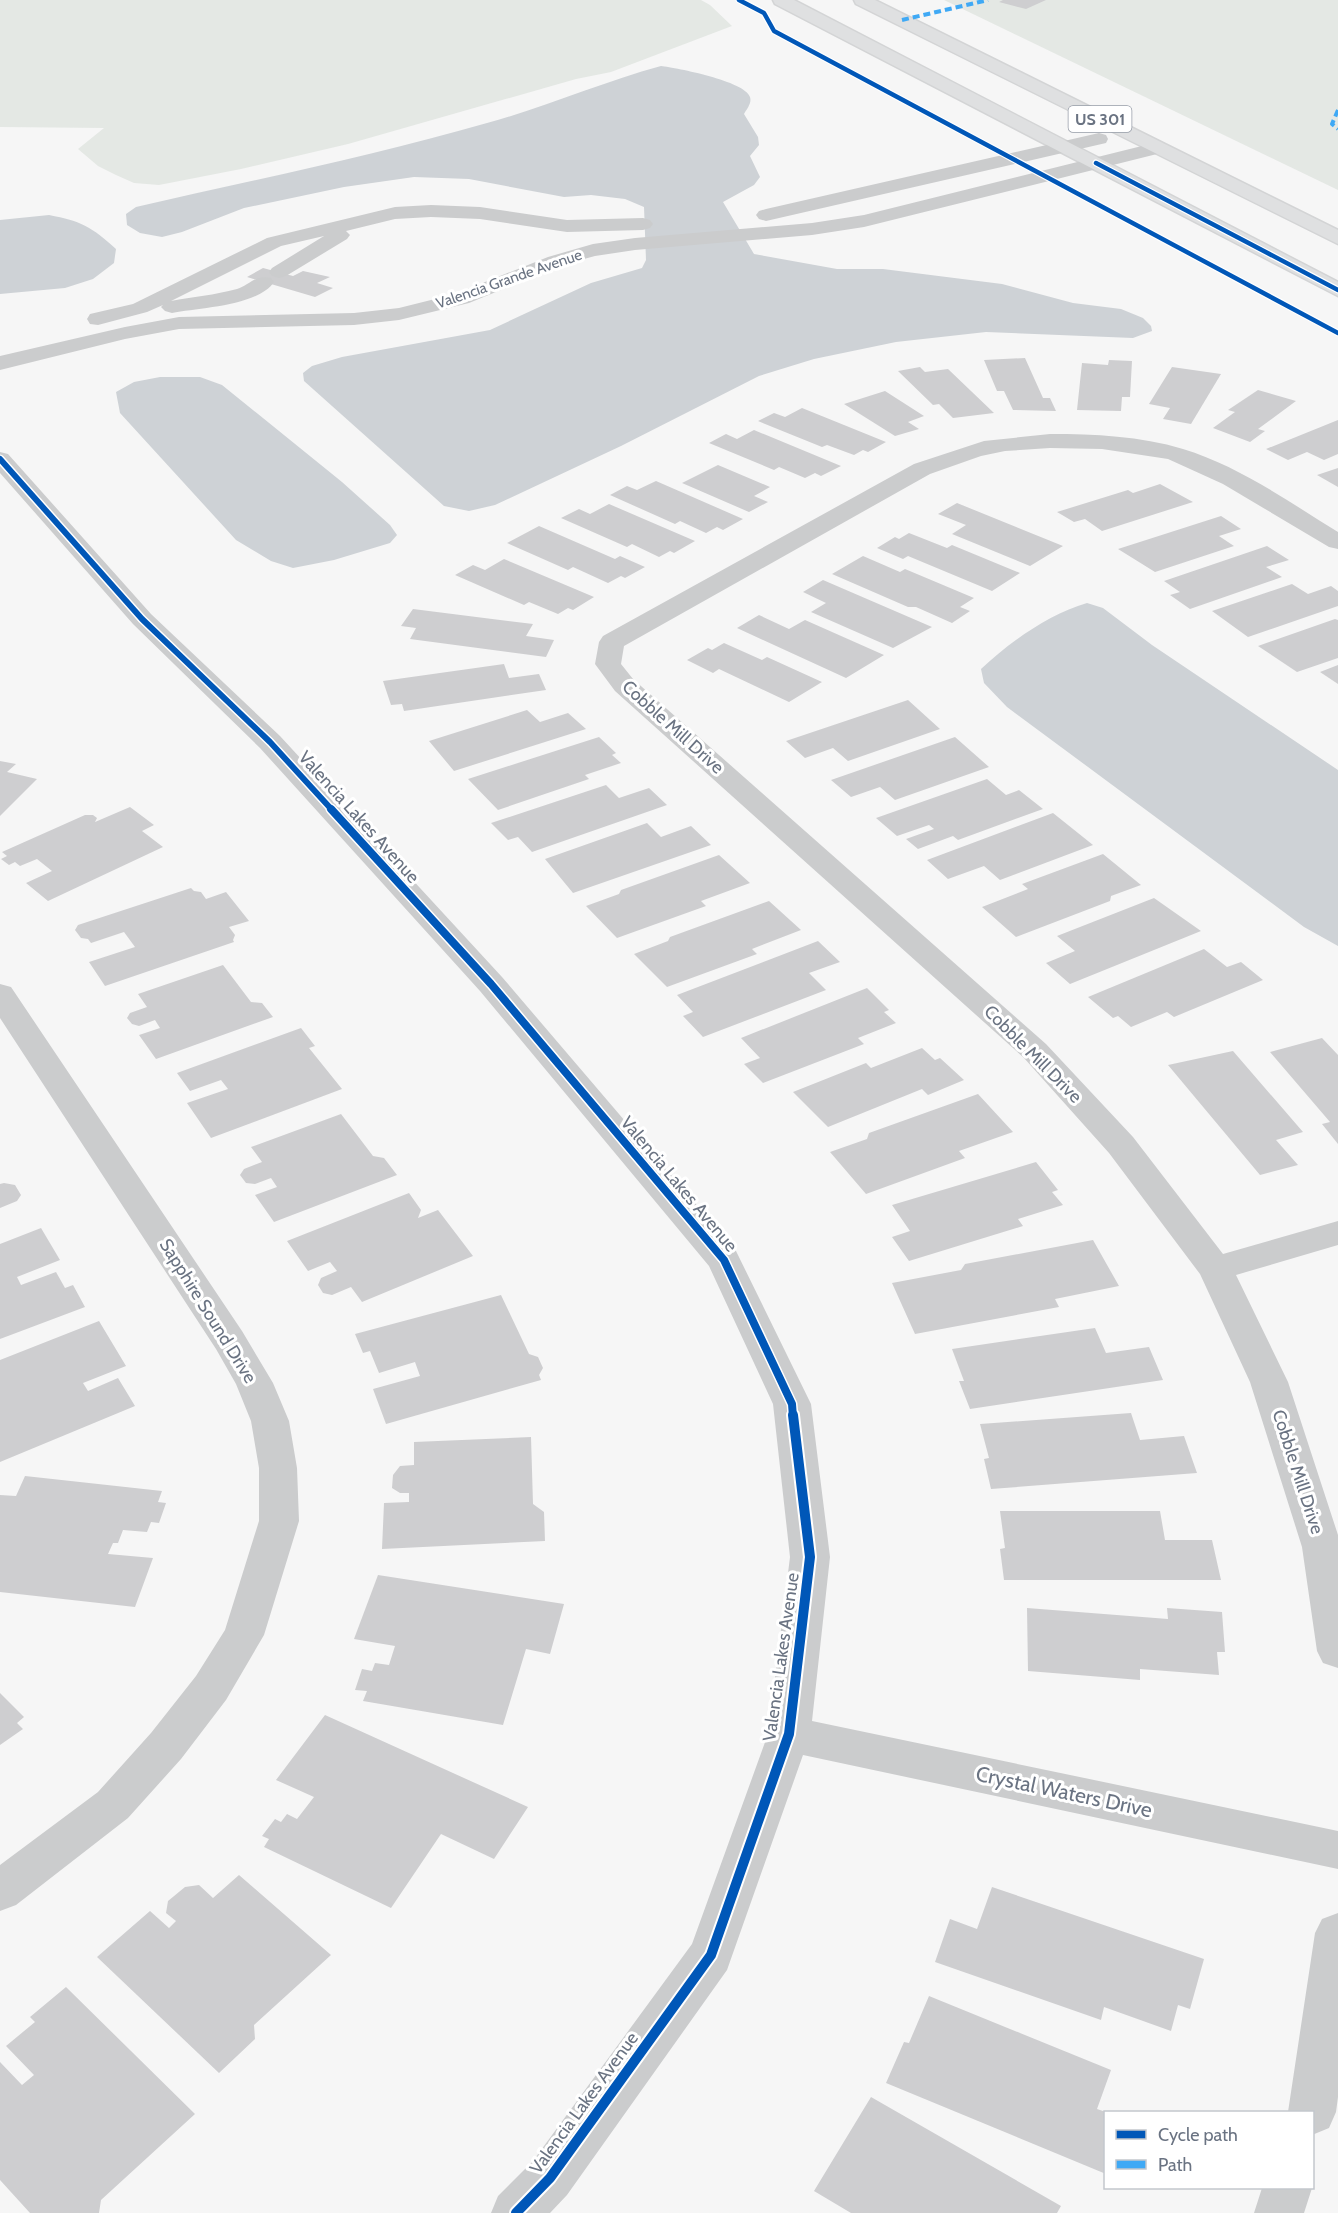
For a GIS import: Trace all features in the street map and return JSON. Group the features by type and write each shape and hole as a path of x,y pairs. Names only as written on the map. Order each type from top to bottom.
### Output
{"main road":[{"name":"US 301","path":"781,0 1338,290"},
{"name":"US 301","path":"862,0 1338,238"}],"street":[{"name":"Valencia Grande Avenue","path":"0,363 125,333 179,323 354,319 399,314 462,299 555,261 593,250 770,224 1127,133"},
{"name":"Valencia Grande Avenue","path":"684,221 770,224 864,221 1158,148"},
{"name":"Valencia Grande Avenue","path":"53,330 140,308 274,242 395,213 431,211 480,213 567,226 660,222"},
{"path":"74,325 245,294 350,229 358,221"},
{"path":"536,221 549,233 554,244 555,261"},
{"name":"Cobble Mill Drive","path":"1338,543 1247,486 1193,460 1125,445 1079,441 1004,444 966,452 922,469 612,642 608,664 624,685 1035,1051 1121,1144 1215,1269 1269,1382 1319,1536 1338,1651"},
{"name":"Valencia Lakes Avenue","path":"0,459 142,619 270,742 491,984 724,1260 792,1404 810,1557 789,1734 711,1955 550,2178 516,2213"},
{"name":"Sapphire Sound Drive","path":"0,994 229,1340 254,1383 270,1420 278,1468 279,1500 279,1521 244,1635 211,1688 166,1746 113,1805 0,1891"},
{"path":"1215,1269 1338,1233"},
{"name":"Crystal Waters Drive","path":"789,1734 1338,1850"},
{"path":"1312,2111 1338,1933"},
{"path":"1279,2213 1286,2189"}],"shaded area":[{"path":"0,0 701,0 710,5 732,26 611,72 576,79 348,144 159,185 134,183 116,175 98,166 78,149 104,128 0,127"},
{"path":"944,0 1338,0 1338,190"},
{"path":"661,66 695,72 724,81 745,91 750,97 750,104 744,114 758,137 759,145 750,156 760,177 754,185 723,202 754,254 837,269 883,269 1002,284 1073,303 1121,309 1143,318 1151,326 1152,331 1133,338 986,332 896,342 814,359 759,376 621,446 495,505 469,511 444,506 304,381 303,373 312,366 342,357 490,330 591,283 642,268 646,260 644,207 625,199 591,195 564,197 469,179 414,177 344,187 244,208 182,232 162,237 140,233 127,225 126,214 136,207 444,135 509,117"},
{"path":"49,215 78,223 100,235 116,249 114,263 93,279 65,288 0,294 0,220"},
{"path":"160,377 200,377 222,385 342,482 390,525 397,535 390,543 334,560 293,568 271,561 236,540 120,413 116,392 134,382"},
{"path":"1087,603 1103,608 1152,645 1338,770 1338,946 1304,927 1007,707 984,683 981,669 1004,649 1058,614"}],"building":[{"path":"1003,0 1046,0 1026,9 999,2"},
{"path":"263,268 293,276 303,271 330,277 317,283 333,288 315,297 247,277"},
{"path":"1025,358 1043,398 1050,398 1056,411 1013,410 1004,391 997,391 984,360"},
{"path":"1109,360 1132,361 1130,397 1122,397 1121,411 1077,410 1082,363 1108,365"},
{"path":"920,367 925,372 948,369 994,413 953,418 939,404 933,405 898,371"},
{"path":"1172,367 1221,374 1191,424 1163,419 1170,408 1149,404"},
{"path":"1258,390 1296,401 1258,429 1265,431 1250,442 1213,428 1235,412 1228,410"},
{"path":"885,391 924,416 908,422 919,429 895,436 844,404"},
{"path":"802,408 886,442 868,452 863,450 854,455 827,445 822,447 758,421 774,413 785,417"},
{"path":"1338,420 1338,454 1324,460 1307,452 1288,460 1266,449"},
{"path":"754,430 841,466 821,476 815,473 805,478 779,467 774,470 709,443 726,434 737,439"},
{"path":"718,465 770,487 754,496 768,502 749,512 682,483"},
{"path":"1338,468 1338,487 1317,475"},
{"path":"656,481 743,519 723,530 717,527 706,533 680,521 675,524 610,495 627,486 637,490"},
{"path":"1160,484 1193,502 1102,531 1085,519 1074,522 1057,512 1128,490 1133,493"},
{"path":"957,503 1063,546 1030,566 952,534 966,525 938,514"},
{"path":"609,504 695,541 674,553 670,551 659,557 632,544 627,547 561,518 579,509 590,514"},
{"path":"1221,516 1241,529 1219,536 1234,546 1155,572 1118,549"},
{"path":"539,526 615,559 620,556 645,567 625,578 621,576 608,583 573,567 568,570 507,543"},
{"path":"909,533 947,548 952,545 1020,573 992,591 908,556 903,559 877,548 895,537 899,539"},
{"path":"1267,546 1289,560 1266,567 1282,577 1190,609 1170,595 1180,592 1164,581"},
{"path":"863,556 900,572 905,569 974,598 960,607 970,611 952,623 916,607 908,607 832,574"},
{"path":"504,559 594,597 573,610 568,608 558,614 529,602 524,605 455,575 473,565 485,570"},
{"path":"823,580 932,627 893,648 811,612 826,603 803,592"},
{"path":"1292,584 1308,594 1331,586 1338,591 1338,606 1248,637 1212,611"},
{"path":"413,609 533,624 526,636 554,640 546,657 410,639 416,628 401,626"},
{"path":"759,615 789,629 805,620 884,655 846,678 737,628"},
{"path":"1335,619 1338,620 1338,658 1297,672 1258,646"},
{"path":"724,643 762,660 767,657 822,682 789,702 719,669 713,673 687,660 708,648 712,650"},
{"path":"504,664 509,678 539,674 546,690 404,711 402,704 391,705 383,681"},
{"path":"1338,665 1338,684 1320,672"},
{"path":"908,700 940,729 848,761 833,748 805,758 786,741"},
{"path":"527,710 540,722 568,713 586,729 454,771 429,741"},
{"path":"599,737 616,753 612,755 621,763 585,775 589,779 498,810 468,779"},
{"path":"955,737 989,767 895,800 880,787 851,797 831,780"},
{"path":"0,761 16,764 7,772 37,779 0,816"},
{"path":"987,779 1006,795 1019,790 1043,809 958,840 953,836 918,849 906,839 934,829 929,825 897,836 876,818"},
{"path":"606,785 619,798 649,788 667,805 532,852 518,837 508,840 491,823"},
{"path":"130,807 154,825 142,831 163,847 48,901 26,883 52,871 37,859 20,866 15,862 9,865 1,859 7,856 2,852 85,815 93,815 97,818 95,822"},
{"path":"1053,813 1093,845 1000,880 984,866 948,879 927,860"},
{"path":"647,823 661,837 691,826 711,845 573,893 545,859"},
{"path":"1103,854 1141,885 1111,896 1110,901 1016,937 982,907 1028,889 1022,884"},
{"path":"719,855 750,883 701,901 706,906 617,938 586,906 619,894 621,890"},
{"path":"191,888 201,892 206,899 226,892 249,921 229,927 235,935 234,942 105,986 89,962 135,947 124,932 91,943 88,939 81,938 75,930 78,925"},
{"path":"1154,898 1201,931 1070,984 1046,963 1075,951 1057,936"},
{"path":"769,901 801,930 752,949 757,954 667,987 634,954 668,941 670,937"},
{"path":"818,941 840,962 809,973 826,990 703,1037 683,1016 693,1012 677,995"},
{"path":"1204,949 1227,967 1241,962 1263,980 1174,1017 1167,1012 1131,1027 1118,1016 1113,1018 1088,997"},
{"path":"223,965 251,1002 262,1003 273,1017 156,1059 139,1035 160,1028 155,1020 139,1026 132,1024 127,1018 130,1013 147,1007 138,994"},
{"path":"867,988 889,1010 884,1012 896,1023 858,1038 864,1044 763,1083 744,1064 760,1058 741,1038"},
{"path":"301,1028 315,1046 309,1048 342,1089 211,1138 187,1103 228,1089 221,1080 190,1091 177,1073"},
{"path":"1322,1038 1338,1055 1338,1144 1322,1124 1330,1122 1270,1052"},
{"path":"922,1048 935,1060 940,1058 964,1080 928,1095 922,1089 828,1127 793,1092 866,1063 871,1068"},
{"path":"1233,1051 1303,1132 1276,1140 1298,1165 1260,1175 1168,1065"},
{"path":"978,1094 1013,1132 959,1151 965,1158 866,1194 830,1152 867,1139 869,1133"},
{"path":"341,1114 373,1156 384,1158 397,1175 274,1222 255,1195 277,1187 271,1178 255,1184 246,1183 240,1175 244,1169 262,1162 251,1147"},
{"path":"1036,1162 1058,1190 1052,1192 1063,1205 1018,1219 1023,1226 909,1261 892,1237 910,1231 892,1205"},
{"path":"0,1184 15,1185 21,1195 17,1201 0,1208"},
{"path":"409,1193 421,1210 418,1218 438,1210 473,1256 362,1302 351,1287 332,1295 323,1293 318,1285 321,1278 337,1271 330,1262 308,1271 287,1241"},
{"path":"41,1228 60,1260 17,1277 21,1285 56,1272 65,1288 73,1285 85,1307 0,1339 0,1244"},
{"path":"1093,1240 1119,1286 1055,1299 1059,1307 915,1334 892,1283 961,1270 965,1264"},
{"path":"501,1295 529,1354 538,1357 543,1368 539,1375 541,1380 386,1424 373,1389 420,1376 415,1362 379,1373 370,1351 363,1353 355,1334"},
{"path":"99,1321 126,1366 83,1383 88,1391 118,1378 135,1406 0,1462 0,1360"},
{"path":"1095,1328 1106,1353 1149,1347 1163,1380 970,1409 959,1381 964,1381 952,1349"},
{"path":"1131,1413 1140,1440 1184,1436 1197,1473 991,1489 984,1459 989,1458 980,1424"},
{"path":"531,1437 533,1504 544,1512 545,1541 382,1549 384,1503 409,1502 409,1493 400,1493 392,1488 393,1475 400,1466 414,1465 414,1442"},
{"path":"25,1476 162,1491 158,1502 166,1503 159,1523 151,1522 147,1532 123,1530 118,1543 113,1543 108,1554 153,1558 135,1607 0,1592 0,1495 16,1496"},
{"path":"1000,1511 1160,1511 1165,1540 1212,1540 1221,1580 1004,1580 1000,1549 1005,1548"},
{"path":"378,1575 564,1604 550,1654 526,1649 503,1725 363,1701 367,1691 355,1690 362,1669 372,1671 375,1663 389,1665 395,1646 354,1639"},
{"path":"1027,1608 1168,1619 1167,1608 1222,1612 1225,1652 1217,1652 1219,1675 1140,1669 1140,1680 1028,1671"},
{"path":"0,1693 24,1717 17,1723 23,1729 0,1745"},
{"path":"325,1715 528,1807 494,1859 441,1834 391,1908 264,1847 269,1839 262,1836 275,1819 281,1822 287,1814 297,1819 314,1797 276,1780"},
{"path":"239,1875 331,1955 254,2025 255,2039 219,2073 97,1957 150,1911 169,1928 176,1921 166,1913 168,1901 185,1887 199,1885 213,1898"},
{"path":"992,1887 1204,1959 1190,2009 1178,2005 1171,2031 1104,2007 1101,2020 935,1962 950,1919 977,1929"},
{"path":"66,1987 195,2114 101,2200 99,2213 30,2213 0,2180 0,2062 22,2085 34,2075 6,2046 35,2022 30,2017"},
{"path":"929,1996 1111,2070 1097,2109 1104,2111 1104,2173 886,2083 904,2042 909,2043"},
{"path":"871,2097 1061,2206 1057,2213 851,2213 814,2191"}],"marked path":[{"path":"902,20 988,0"},
{"path":"1338,110 1332,124 1338,129"}],"cycle path":[{"path":"739,0 764,13 774,31 1338,333"},
{"path":"1096,163 1338,290"},
{"path":"0,459 142,619 270,742 491,984 724,1260 792,1404 810,1557 789,1734 711,1955 550,2178 516,2213"}]}
